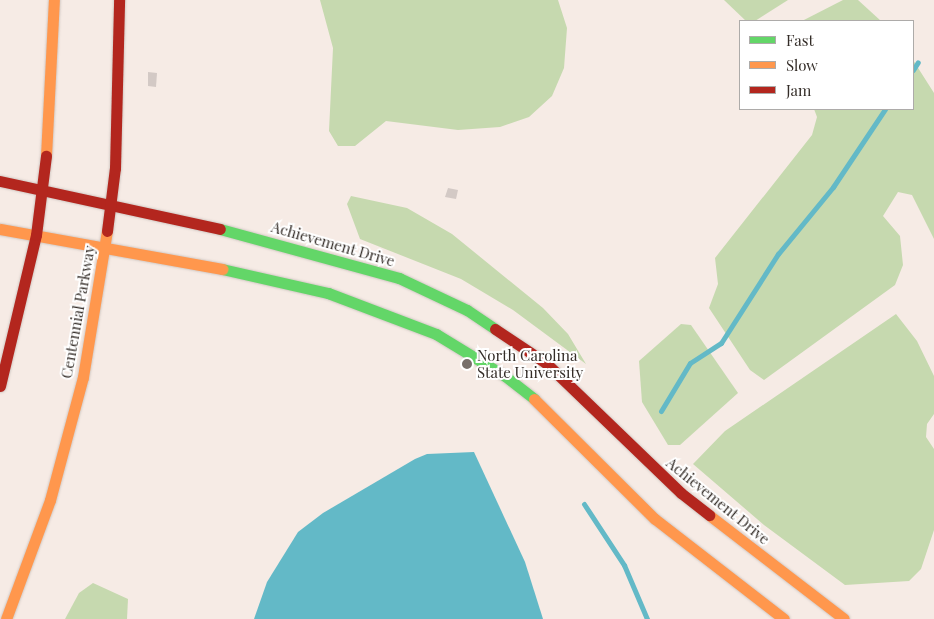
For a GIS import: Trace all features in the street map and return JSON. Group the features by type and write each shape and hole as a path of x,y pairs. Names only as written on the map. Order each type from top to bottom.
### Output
{"main road":[{"path":"0,386 36,235 42,188 54,0"},
{"name":"Centennial Parkway","path":"6,619 30,559 67,438 86,360 112,203 120,96 119,0"},
{"name":"Achievement Drive","path":"0,181 112,203 357,264 399,278 467,310 546,363 682,494 844,619"},
{"path":"0,229 208,266 328,293 436,334 505,376 538,402 655,519 784,619"}],"green space":[{"path":"320,0 558,0 567,28 564,68 552,96 529,117 500,127 458,130 386,121 355,146 338,146 329,131 333,48"},
{"path":"724,0 788,0 757,20 745,20"},
{"path":"843,0 858,0 880,20 804,20"},
{"path":"914,62 934,93 934,239 912,195 898,192 883,216 900,236 903,265 895,285 764,380 750,370 709,308 718,284 715,258 812,135 817,117 814,110 914,110"},
{"path":"351,196 407,208 452,234 543,308 568,334 586,364 513,310 461,279 360,239 347,204"},
{"path":"896,314 917,341 934,376 934,414 927,424 926,437 934,449 934,530 921,569 909,581 845,585 764,525 693,464 725,431"},
{"path":"681,324 691,325 738,393 680,445 668,445 642,402 639,361"},
{"path":"93,583 128,599 127,619 65,619 79,593"}],"water":[{"path":"474,452 525,562 543,619 254,619 267,582 298,532 323,513 415,459 427,454"}],"building":[{"path":"148,72 157,73 156,87 148,86"},
{"path":"448,188 458,190 456,199 445,197"}],"waterway":[{"path":"914,68 918,62"},
{"path":"661,411 690,363 721,343 778,254 833,187 884,110"},
{"path":"584,504 624,565 647,619"}],"traffic: fast":[{"path":"220,229 399,278 467,310 495,329"},
{"path":"222,269 328,293 436,334 505,376 534,399"}],"traffic: slow":[{"path":"46,156 54,0"},
{"path":"0,229 222,269"},
{"path":"6,619 50,500 83,377 107,231"},
{"path":"534,399 655,519 784,619"},
{"path":"709,515 844,619"}],"traffic: jam":[{"path":"107,231 115,168 119,0"},
{"path":"0,386 36,235 46,156"},
{"path":"0,181 220,229"},
{"path":"495,329 546,363 681,493 709,515"}],"place":[{"name":"North Carolina State University","path":"467,364"}]}
